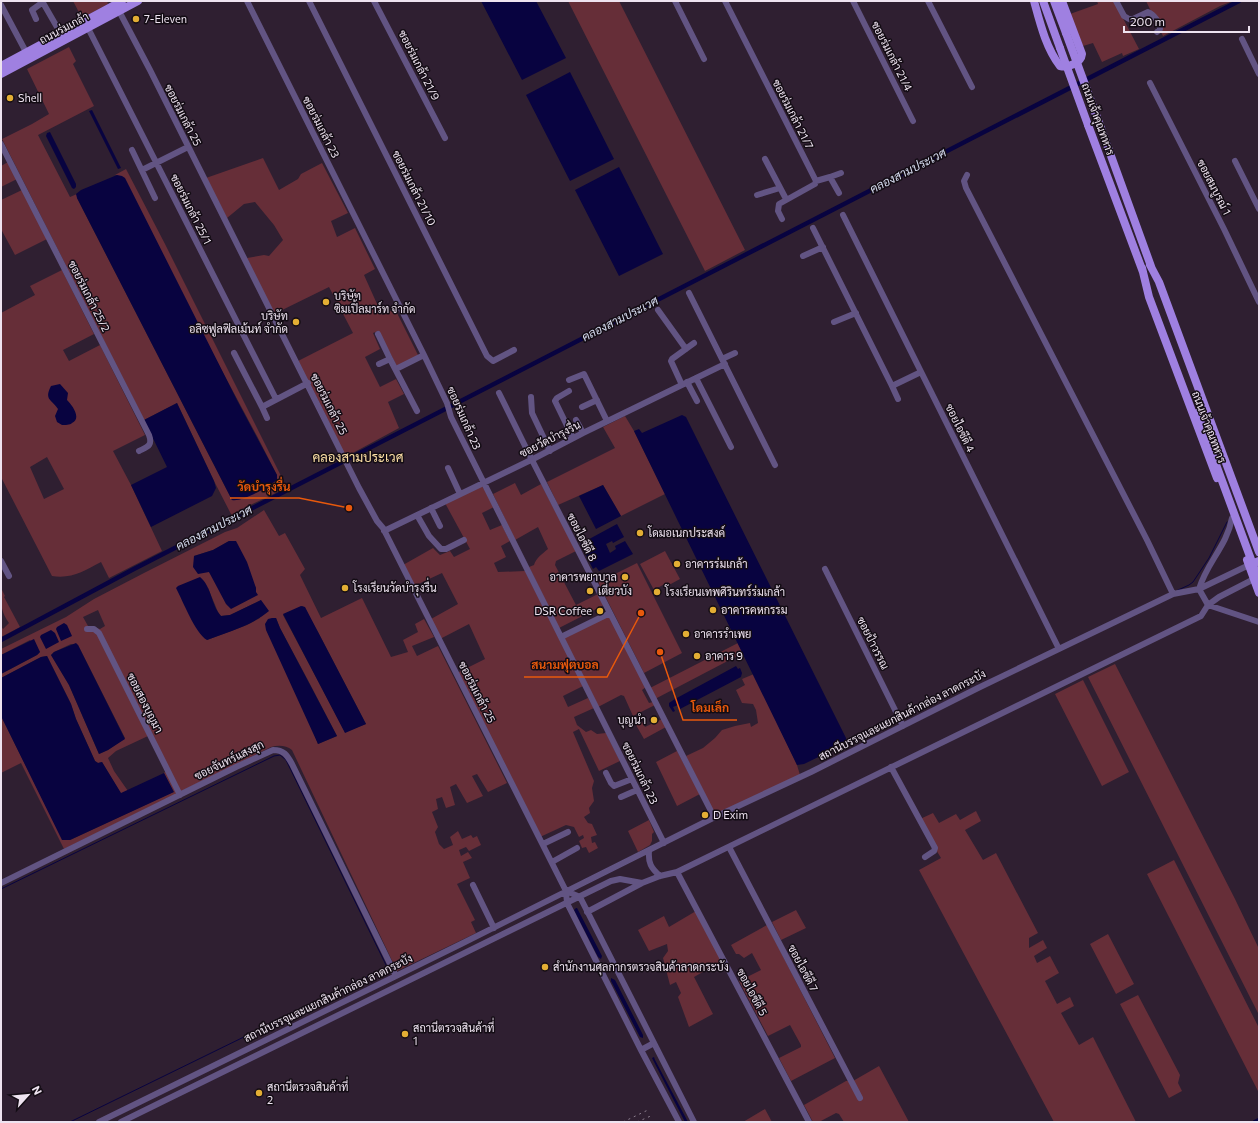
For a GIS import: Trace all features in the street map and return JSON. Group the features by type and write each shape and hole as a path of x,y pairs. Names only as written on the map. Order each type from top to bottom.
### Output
{"main road":[{"name":"ถนนร่มเกล้า","path":"1,66 122,1"},
{"name":"ถนนร่มเกล้า","path":"1,74 138,1"},
{"path":"1034,1 1042,30 1050,50 1060,66 1064,67 1079,62 1082,54 1062,1"},
{"name":"ถนนเจ้าคุณทหาร","path":"1043,1 1142,268 1200,412 1259,566"},
{"name":"ถนนเจ้าคุณทหาร","path":"1054,1 1150,265 1257,579 1259,593"},
{"name":"ถนนเจ้าคุณทหาร","path":"1150,265 1159,282 1259,552"},
{"name":"ถนนเจ้าคุณทหาร","path":"1142,268 1149,297 1249,566 1257,579"},
{"path":"1249,566 1259,560"}],"street":[{"path":"36,19 32,10 43,1 61,34"},
{"name":"ซอยร่มเกล้า 23","path":"247,1 424,355 447,403 451,417 663,842"},
{"name":"ซอยร่มเกล้า 21/10","path":"309,1 487,356 493,361 514,350"},
{"name":"ซอยร่มเกล้า 21/9","path":"374,1 445,138"},
{"path":"675,1 704,59"},
{"name":"ซอยร่มเกล้า 21/7","path":"725,1 816,181"},
{"name":"ซอยร่มเกล้า 21/4","path":"853,1 913,121"},
{"path":"928,1 972,87"},
{"path":"1116,1 1124,16 1129,19 1148,12 1151,14 1160,26 1160,29 1157,32"},
{"path":"1,5 26,52"},
{"name":"ซอยร่มเกล้า 25","path":"119,11 308,383 350,469 377,521 384,531 566,891"},
{"name":"ซอยร่มเกล้า 25/1","path":"88,28 276,400"},
{"path":"1242,40 1259,74"},
{"name":"ซอยสมบูรณ์ 1","path":"1150,83 1259,302"},
{"name":"ซอยร่มเกล้า 25/2","path":"2,147 149,435 151,442 150,444 139,451"},
{"path":"142,170 188,147"},
{"path":"132,150 155,198"},
{"path":"765,159 786,199"},
{"path":"1235,161 1259,209"},
{"path":"782,219 778,211 778,206 781,202 815,184 816,181 841,172"},
{"path":"967,175 964,181 966,188 1147,540 1173,594"},
{"path":"830,177 839,193"},
{"path":"757,195 780,188"},
{"name":"ซอยไอซีดี 4","path":"843,215 1059,649"},
{"path":"813,228 898,399"},
{"path":"803,256 823,247"},
{"path":"689,293 775,465"},
{"path":"658,310 686,349"},
{"path":"834,322 856,313"},
{"path":"378,334 417,411"},
{"path":"694,343 671,361 684,384 697,402"},
{"name":"ซอยวัดบำรุงรื่น","path":"384,531 532,460 573,438 696,378 723,362 735,352"},
{"path":"234,353 268,418"},
{"path":"396,369 424,355"},
{"path":"379,364 390,359"},
{"path":"892,386 922,372"},
{"path":"569,380 584,374 608,421"},
{"path":"696,378 731,447"},
{"path":"262,406 308,383"},
{"path":"569,391 557,398 555,401 573,438"},
{"name":"ซอยไอซีดี 8","path":"499,393 714,816"},
{"path":"531,397 532,413 550,451"},
{"path":"582,407 597,400"},
{"path":"576,420 583,434"},
{"path":"448,468 460,494"},
{"path":"431,508 440,526"},
{"path":"417,515 432,540 441,548 446,549 464,540"},
{"path":"1232,518 1228,534 1205,573 1199,589 1208,605 1259,622"},
{"path":"1,561 9,576"},
{"name":"สถานีบรรจุและแยกสินค้ากล่อง ลาดกระบัง","path":"99,1122 649,851 663,842 714,816 811,772 949,702 1173,594 1199,589 1249,566"},
{"name":"ซอยป้าวรรณ","path":"824,569 904,726"},
{"path":"587,912 642,883 660,876 677,872 729,847 1201,616 1208,605 1219,596 1257,579"},
{"path":"561,637 610,613"},
{"name":"ซอยสองบุญมา","path":"87,628 94,629 99,633 180,795"},
{"name":"ซอยจันทร์แสงสุก","path":"1,883 273,750 278,750 286,754 396,976"},
{"path":"891,767 935,848 934,851 924,857"},
{"path":"606,773 614,786 632,779"},
{"path":"621,797 637,790"},
{"path":"543,844 568,832"},
{"name":"ซอยไอซีดี 7","path":"729,847 860,1098"},
{"path":"552,862 577,848"},
{"path":"649,851 649,863 654,871 660,876"},
{"name":"ซอยไอซีดี 5","path":"677,872 809,1122"},
{"name":"สถานีบรรจุและแยกสินค้ากล่อง ลาดกระบัง","path":"121,1122 616,879 642,883"},
{"path":"473,885 494,928"},
{"path":"679,1122 567,903 566,891 580,897 694,1122"},
{"path":"437,956 441,964"},
{"path":"641,1050 654,1043"}],"shaded area":[{"path":"73,1 107,1 108,4 82,18"},
{"path":"481,1 536,1 566,58 522,80"},
{"path":"568,1 619,1 745,250 705,271"},
{"path":"1097,1 1114,1 1139,49 1123,56 1122,53 1102,62 1093,43 1083,46 1070,14 1098,4"},
{"path":"1146,1 1233,1 1220,6 1163,36"},
{"path":"69,47 76,61 73,64 94,106 38,135 70,197 77,194 77,198 232,500 277,475 117,175 115,175 126,169 283,480 284,489 242,509 232,516 177,403 144,420 2,139 49,114 27,69"},
{"path":"570,72 614,159 570,181 526,95"},
{"path":"92,110 121,168 118,169 89,111"},
{"path":"50,132 76,184 74,189 72,188 46,136 47,133"},
{"path":"263,158 279,190 298,179 301,174 322,163 348,213 331,221 337,237 355,228 375,269 364,275 382,315 395,309 420,359 399,370 378,331 373,333 380,349 365,357 380,387 396,379 404,394 388,402 399,428 349,455 345,455 298,361 353,333 329,287 274,314 247,258 264,255 269,256 283,240 274,225 255,202 244,204 227,218 206,178"},
{"path":"8,162 17,179 1,187 1,166"},
{"path":"619,167 663,254 619,276 575,190"},
{"path":"117,175 125,178 238,402 277,475 277,480 262,490 242,499 232,500 77,198 76,194 81,190"},
{"path":"22,190 47,239 15,255 1,229 1,200"},
{"path":"62,270 94,334 63,350 69,361 100,345 145,435 113,451 131,485 162,551 109,578 101,562 72,575 59,577 52,576 1,477 1,313 35,295 30,286","holes":["47,457 64,489 44,499 30,467"]},
{"path":"60,384 68,393 67,400 76,415 75,421 69,425 62,425 57,422 55,416 58,409 48,397 51,386"},
{"path":"177,403 216,488 212,496 151,527 131,485 167,467 144,420"},
{"path":"682,415 686,417 846,738 847,743 804,764 797,765 634,431 639,429 642,433"},
{"path":"625,416 665,494 621,516 603,485 558,505 547,482 615,448 603,427"},
{"path":"515,483 521,495 541,484 576,551 556,561 555,565 576,605 598,594 604,605 559,628 529,567 534,565 541,554 548,549 538,527 515,540 493,494"},
{"path":"603,485 621,516 596,529 579,496"},
{"path":"482,486 494,507 482,513 490,530 502,525 510,541 501,546 506,557 494,563 498,572 525,571 583,686 563,696 568,707 588,698 594,708 574,717 577,725 586,732 591,730 597,734 606,733 620,761 599,771 579,729 573,732 594,781 592,788 594,801 589,808 590,813 584,817 588,823 592,824 597,835 591,837 592,843 595,842 598,848 589,853 586,847 582,848 579,841 584,838 583,835 579,837 574,827 566,825 540,837 457,673 485,659 469,624 440,639 431,619 458,604 442,573 414,586 403,565 433,548 440,555 450,551 454,557 470,549 445,503"},
{"path":"264,510 279,536 285,533 305,569 300,575 321,618 362,598 391,657 408,652 403,640 418,632 415,624 424,619 434,637 412,646 417,656 438,646 507,783 488,792 477,774 472,776 483,796 467,803 456,784 450,787 455,805 446,808 442,797 436,799 438,809 432,812 438,827 435,832 439,844 444,849 453,845 450,837 458,831 462,839 471,835 473,838 477,836 481,845 469,851 466,847 459,850 461,856 468,852 472,858 463,862 470,878 457,884 475,920 471,922 476,933 397,971 290,748 282,746 271,747 64,849 21,763 1,773 1,716 63,840 70,840 173,792 164,773 166,771 148,736 116,751 108,758 114,771 128,791 121,794 102,762 98,763 95,761 76,719 71,704 47,656 41,657 1,678 1,674 40,652 30,640 1,655 1,649 66,617 94,599 144,573 225,532 237,528","holes":["229,541 256,588 256,592 213,578 194,556 213,550","208,588 221,616 230,615 261,600 260,618 247,625 207,640","303,606 366,724 345,732 283,615","98,610 105,626 100,629 88,626 83,617","272,618 276,618 337,736 318,744","71,644 78,645 125,738 108,750 99,754 69,685 51,655"]},
{"path":"617,524 624,537 613,543 612,541 606,544 610,553 616,549 615,546 625,541 633,554 599,571 596,567 593,569 580,544"},
{"path":"229,541 236,541 247,562 258,595 231,609 226,604 209,572 198,574 193,567 194,556 213,550"},
{"path":"665,551 680,579 669,585 668,582 654,590 640,564"},
{"path":"637,563 682,653 644,673 599,584 599,582"},
{"path":"200,577 207,586 215,607 221,616 230,615 261,600 269,611 247,625 207,640 198,631 176,588"},
{"path":"1,588 5,596 4,597 20,627 1,637 1,626 3,629 9,623 2,607"},
{"path":"301,606 305,607 366,724 345,733 283,614"},
{"path":"609,615 646,687 642,690 649,703 653,702 655,705 633,716 624,696 621,695 598,707 564,638"},
{"path":"276,618 337,736 318,744 266,630 265,624 268,619"},
{"path":"64,623 67,625 72,636 61,641 56,629"},
{"path":"51,630 55,633 59,642 46,649 40,637"},
{"path":"34,639 40,652 1,674 1,655"},
{"path":"76,643 125,739 99,754 69,685 51,655 54,652"},
{"path":"738,643 743,653 655,699 650,688"},
{"path":"47,656 71,704 76,719 95,761 98,763 102,762 121,793 164,773 174,792 70,840 62,840 1,716 1,678 41,657"},
{"path":"1115,664 1259,949 1259,1015 1088,677"},
{"path":"736,666 738,669 740,668 742,673 741,677 680,709 678,705 673,707 675,711 673,712 669,706 669,703 675,699"},
{"path":"754,674 797,765 800,775 715,816 686,756 703,748 722,730 750,723 751,727 758,723 756,710 753,704 742,703 736,690 745,685 742,679"},
{"path":"1083,680 1129,772 1102,786 1055,694"},
{"path":"662,719 666,727 644,739 636,725 642,722 645,727"},
{"path":"677,751 700,794 677,806 656,762"},
{"path":"976,811 981,821 965,830 983,860 996,853 1038,933 1029,938 1029,948 1043,940 1047,948 1034,956 1037,963 1050,956 1059,973 1045,981 1057,1004 1070,997 1074,1006 1061,1013 1079,1045 1093,1037 1136,1122 1054,1122 919,870 941,858 918,820 933,813 939,823 956,814 960,820"},
{"path":"649,820 654,832 652,834 652,841 650,845 638,852 628,831"},
{"path":"1174,860 1259,1028 1259,1093 1147,874"},
{"path":"576,908 602,956 601,959 598,957 574,910"},
{"path":"796,910 806,928 781,940 772,922"},
{"path":"696,911 722,961 694,977 713,1014 689,1027 678,997 681,993 676,982 670,985 663,958 668,951 667,944 649,951 638,930 664,916 669,927"},
{"path":"767,925 835,1058 791,1081 779,1058 801,1047 801,1045 790,1025 768,1036 739,981 761,970 752,953 744,958 739,954 736,954 731,945"},
{"path":"1108,934 1134,984 1116,994 1090,944"},
{"path":"611,978 615,980 643,1035 643,1038 640,1037 611,981"},
{"path":"1138,995 1180,1075 1178,1083 1182,1091 1169,1098 1120,1004"},
{"path":"654,1057 688,1122 685,1122 652,1058"},
{"path":"879,1066 909,1122 844,1122 839,1114 836,1113 819,1122 813,1122 804,1105 846,1081 853,1081"},
{"path":"765,1109 772,1122 743,1122"}],"waterway":[{"name":"คลองสามประเวศ","path":"1,640 132,570 1239,1"},
{"path":"1178,590 1193,582 1209,558 1227,522"},
{"path":"1,889 274,756 280,755 286,760 387,967 70,1122"},
{"path":"1255,1122 1259,1120"}],"railway":[{"path":"623,1122 650,1109"},
{"path":"637,1122 653,1115"}],"place":[{"name":"7-Eleven","path":"136,19"},
{"name":"Shell","path":"10,98"},
{"name":"บริษัท ซิมเปิ้ลมาร์ท จำกัด","path":"326,302"},
{"name":"บริษัท อลิซฟูลฟิลเม้นท์ จำกัด","path":"296,322"},
{"name":"วัดบำรุงรื่น","path":"349,508"},
{"name":"โดมอเนกประสงค์","path":"640,533"},
{"name":"อาคารร่มเกล้า","path":"677,564"},
{"name":"อาคารพยาบาล","path":"625,577"},
{"name":"โรงเรียนวัดบำรุงรื่น","path":"345,588"},
{"name":"เตี๋ยวบัง","path":"590,591"},
{"name":"โรงเรียนเทพศิรินทร์ร่มเกล้า","path":"657,592"},
{"name":"อาคารคหกรรม","path":"713,610"},
{"name":"DSR Coffee","path":"600,611"},
{"name":"สนามฟุตบอล","path":"641,613"},
{"name":"อาคารรำเพย","path":"686,634"},
{"name":"โดมเล็ก","path":"660,652"},
{"name":"อาคาร 9","path":"697,656"},
{"name":"บุญนำ","path":"654,720"},
{"name":"D Exim","path":"705,815"},
{"name":"สำนักงานศุลกากรตรวจสินค้าลาดกระบัง","path":"545,967"},
{"name":"สถานีตรวจสินค้าที่ 1","path":"405,1034"},
{"name":"สถานีตรวจสินค้าที่ 2","path":"259,1093"}],"district":[{"name":"คลองสามประเวศ","path":"358,457"}]}
